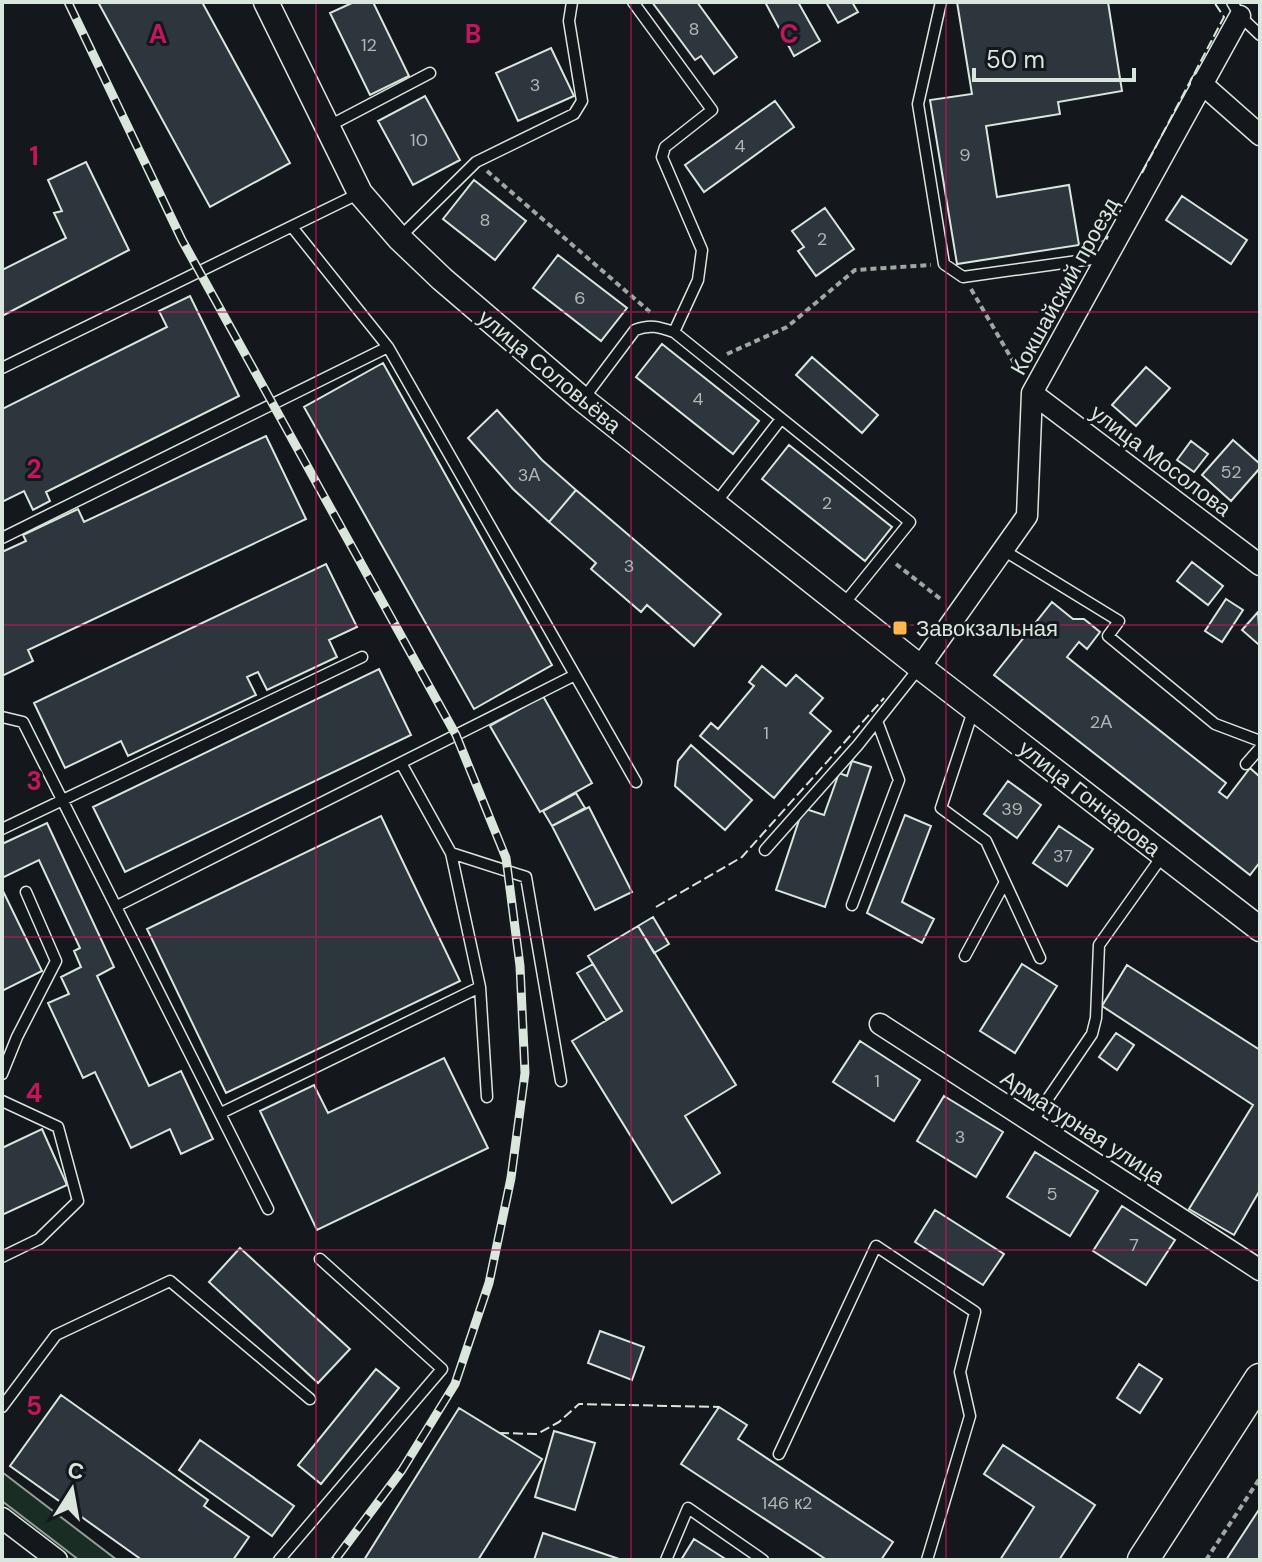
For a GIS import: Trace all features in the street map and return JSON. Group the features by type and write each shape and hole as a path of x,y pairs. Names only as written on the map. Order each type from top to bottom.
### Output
{"main road":[{"path":"1143,1560 1256,1396"}],"street":[{"name":"улица Соловьёва","path":"266,2 360,193 399,238 582,399 920,667"},
{"name":"Кокшайский проезд","path":"920,667 1027,516 1032,393 1201,83 1236,9"},
{"path":"1201,83 1260,135"},
{"name":"улица Мосолова","path":"1032,393 1260,565"},
{"name":"улица Гончарова","path":"920,667 1260,929"},
{"name":"Арматурная улица","path":"880,1024 1260,1270"},
{"path":"2,1518 57,1560"}],"lane":[{"path":"399,238 476,162 574,114 582,101 569,21 572,2"},
{"path":"633,2 712,110 665,147 662,157 702,250 698,280 674,332"},
{"path":"941,2 918,104 944,264 963,277 1108,256"},
{"path":"1236,9 1260,35"},
{"path":"327,126 430,73"},
{"path":"2,368 360,193"},
{"path":"292,227 388,347 636,782"},
{"path":"582,399 635,330 645,326 674,332 910,522 843,606"},
{"path":"2,538 388,347"},
{"path":"715,504 781,419"},
{"path":"1003,550 1119,621 1108,636 1215,724 1260,741"},
{"path":"2,829 362,657"},
{"path":"765,850 920,667"},
{"path":"117,906 575,675"},
{"path":"974,709 941,808 986,841 1040,958"},
{"path":"2,717 23,722 268,1209"},
{"path":"852,905 899,780 877,721"},
{"path":"1246,764 1260,748"},
{"path":"401,763 451,853 480,987 487,1097"},
{"path":"451,853 526,877 561,1081"},
{"path":"1032,1122 1092,1034 1096,1018 1099,945 1163,855"},
{"path":"965,956 1005,882"},
{"path":"2,1074 17,1037 56,961 26,892"},
{"path":"221,1113 480,987"},
{"path":"2,1101 58,1127 78,1201 39,1239 2,1257"},
{"path":"779,1454 876,1246 975,1312 960,1372 970,1416 927,1560"},
{"path":"279,1560 442,1369 320,1259"},
{"path":"2,1407 56,1335 170,1281 310,1399"},
{"path":"666,1560 688,1508 763,1560"}],"path":[{"path":"476,162 674,332"},
{"path":"711,362 787,327 855,270 944,264"},
{"path":"963,277 1032,393"},
{"path":"885,555 958,614"},
{"path":"1206,1560 1260,1478"}],"green space":[{"path":"2,1472 117,1560 79,1560 2,1501"}],"building":[{"path":"98,2 202,2 290,163 210,207"},
{"path":"354,2 373,2 409,76 370,95 330,13"},
{"path":"652,2 697,2 737,57 714,74 701,56 695,60"},
{"path":"765,2 798,2 820,41 794,56"},
{"path":"826,2 852,2 858,12 838,23"},
{"path":"957,2 1108,2 1122,91 1058,102 1060,114 986,126 997,197 1069,185 1079,245 957,264 930,100 972,94"},
{"path":"551,48 574,96 518,121 496,73"},
{"path":"425,96 460,160 413,185 378,121"},
{"path":"775,101 794,127 704,192 685,165"},
{"path":"86,162 129,250 2,316 2,270 66,238 54,213 62,211 48,180"},
{"path":"474,180 526,221 495,260 443,219"},
{"path":"1182,196 1247,240 1231,264 1166,220"},
{"path":"825,208 854,249 816,276 798,251 804,247 792,231"},
{"path":"558,255 627,308 601,341 533,288"},
{"path":"190,296 239,396 46,492 50,501 33,510 24,491 2,502 2,409 167,327 159,311"},
{"path":"662,344 759,421 733,454 636,377"},
{"path":"812,357 878,415 862,433 796,375"},
{"path":"383,363 552,665 474,709 304,407"},
{"path":"1146,367 1170,388 1136,426 1112,405"},
{"path":"497,410 542,460 576,490 549,522 513,489 468,438"},
{"path":"266,436 306,519 28,650 33,661 2,676 2,552 26,541 23,535 78,509 84,522"},
{"path":"1233,440 1260,464 1260,468 1231,501 1202,475"},
{"path":"1191,441 1208,454 1194,472 1177,460"},
{"path":"789,445 892,527 865,561 762,479"},
{"path":"576,490 721,614 694,646 647,605 641,612 591,569 596,563 549,522"},
{"path":"1192,562 1223,586 1208,605 1177,581"},
{"path":"326,564 357,627 329,640 337,657 267,690 258,672 247,677 256,695 128,756 121,741 65,768 34,703"},
{"path":"1226,599 1243,610 1222,642 1205,631"},
{"path":"1052,602 1073,619 1084,619 1100,632 1087,649 1079,642 1067,657 1226,783 1219,792 1227,798 1250,768 1260,777 1260,862 1250,875 994,675"},
{"path":"1258,612 1260,642 1258,644 1242,630"},
{"path":"762,666 786,686 796,675 823,698 810,713 831,731 774,798 700,736 711,723 718,729 754,686 749,682"},
{"path":"379,669 411,735 125,872 93,807"},
{"path":"543,696 592,783 540,812 490,726"},
{"path":"691,745 752,800 725,830 675,786 678,761"},
{"path":"852,761 871,767 825,907 776,890 803,808 824,815 839,773 847,776"},
{"path":"1008,781 1041,805 1017,838 984,814"},
{"path":"576,793 585,808 552,826 543,811"},
{"path":"589,807 632,892 595,910 552,826"},
{"path":"905,815 931,826 902,902 934,919 922,943 867,913"},
{"path":"381,816 460,981 226,1093 147,929"},
{"path":"47,823 114,967 97,976 149,1086 181,1071 213,1139 181,1154 170,1129 131,1148 95,1072 83,1078 48,1003 69,994 61,977 81,967 74,951 80,948 39,860 2,878 2,844"},
{"path":"1059,826 1093,849 1067,886 1033,863"},
{"path":"2,889 42,971 2,991"},
{"path":"653,917 669,944 654,953 638,926"},
{"path":"638,926 736,1085 685,1116 720,1173 672,1203 572,1041 622,1011 588,956"},
{"path":"593,964 622,1011 606,1020 577,973"},
{"path":"1022,964 1057,986 1015,1053 980,1031"},
{"path":"1127,965 1260,1050 1260,1190 1234,1235 1189,1209 1253,1105 1102,1006"},
{"path":"1116,1033 1134,1045 1117,1070 1099,1057"},
{"path":"860,1041 920,1080 894,1121 833,1082"},
{"path":"444,1058 488,1148 317,1230 260,1111 314,1085 328,1113"},
{"path":"944,1096 1003,1132 976,1177 917,1141"},
{"path":"42,1129 67,1185 2,1215 2,1148"},
{"path":"1035,1152 1098,1191 1070,1236 1007,1197"},
{"path":"1122,1206 1175,1240 1146,1285 1093,1251"},
{"path":"935,1210 1004,1254 983,1285 915,1242"},
{"path":"240,1248 350,1349 318,1383 209,1282"},
{"path":"600,1331 644,1347 632,1380 588,1363"},
{"path":"1139,1364 1162,1379 1140,1413 1117,1398"},
{"path":"376,1369 399,1388 321,1484 298,1465"},
{"path":"61,1395 208,1500 204,1506 249,1537 233,1560 142,1560 10,1466"},
{"path":"719,1407 747,1425 738,1439 893,1542 881,1560 827,1560 681,1464"},
{"path":"459,1408 542,1459 478,1560 364,1560"},
{"path":"554,1431 595,1443 575,1510 535,1497"},
{"path":"200,1440 294,1506 272,1536 179,1470"},
{"path":"1003,1445 1095,1505 1059,1560 1000,1560 1034,1507 984,1474"},
{"path":"1260,1508 1260,1560 1226,1560"},
{"path":"543,1533 622,1560 534,1560"},
{"path":"694,1539 727,1560 681,1560"}],"railway":[{"path":"68,2 182,240 456,735 506,858 520,966 525,1073 511,1178 489,1283 455,1384 402,1470 335,1560"}],"fence":[{"path":"1142,173 1224,17 1214,2"},
{"path":"1079,245 1106,240 1108,236"},
{"path":"656,907 742,857 884,698"},
{"path":"499,1433 537,1434 559,1422 579,1404 719,1407"}],"place":[{"name":"Завокзальная","path":"900,628"}]}
